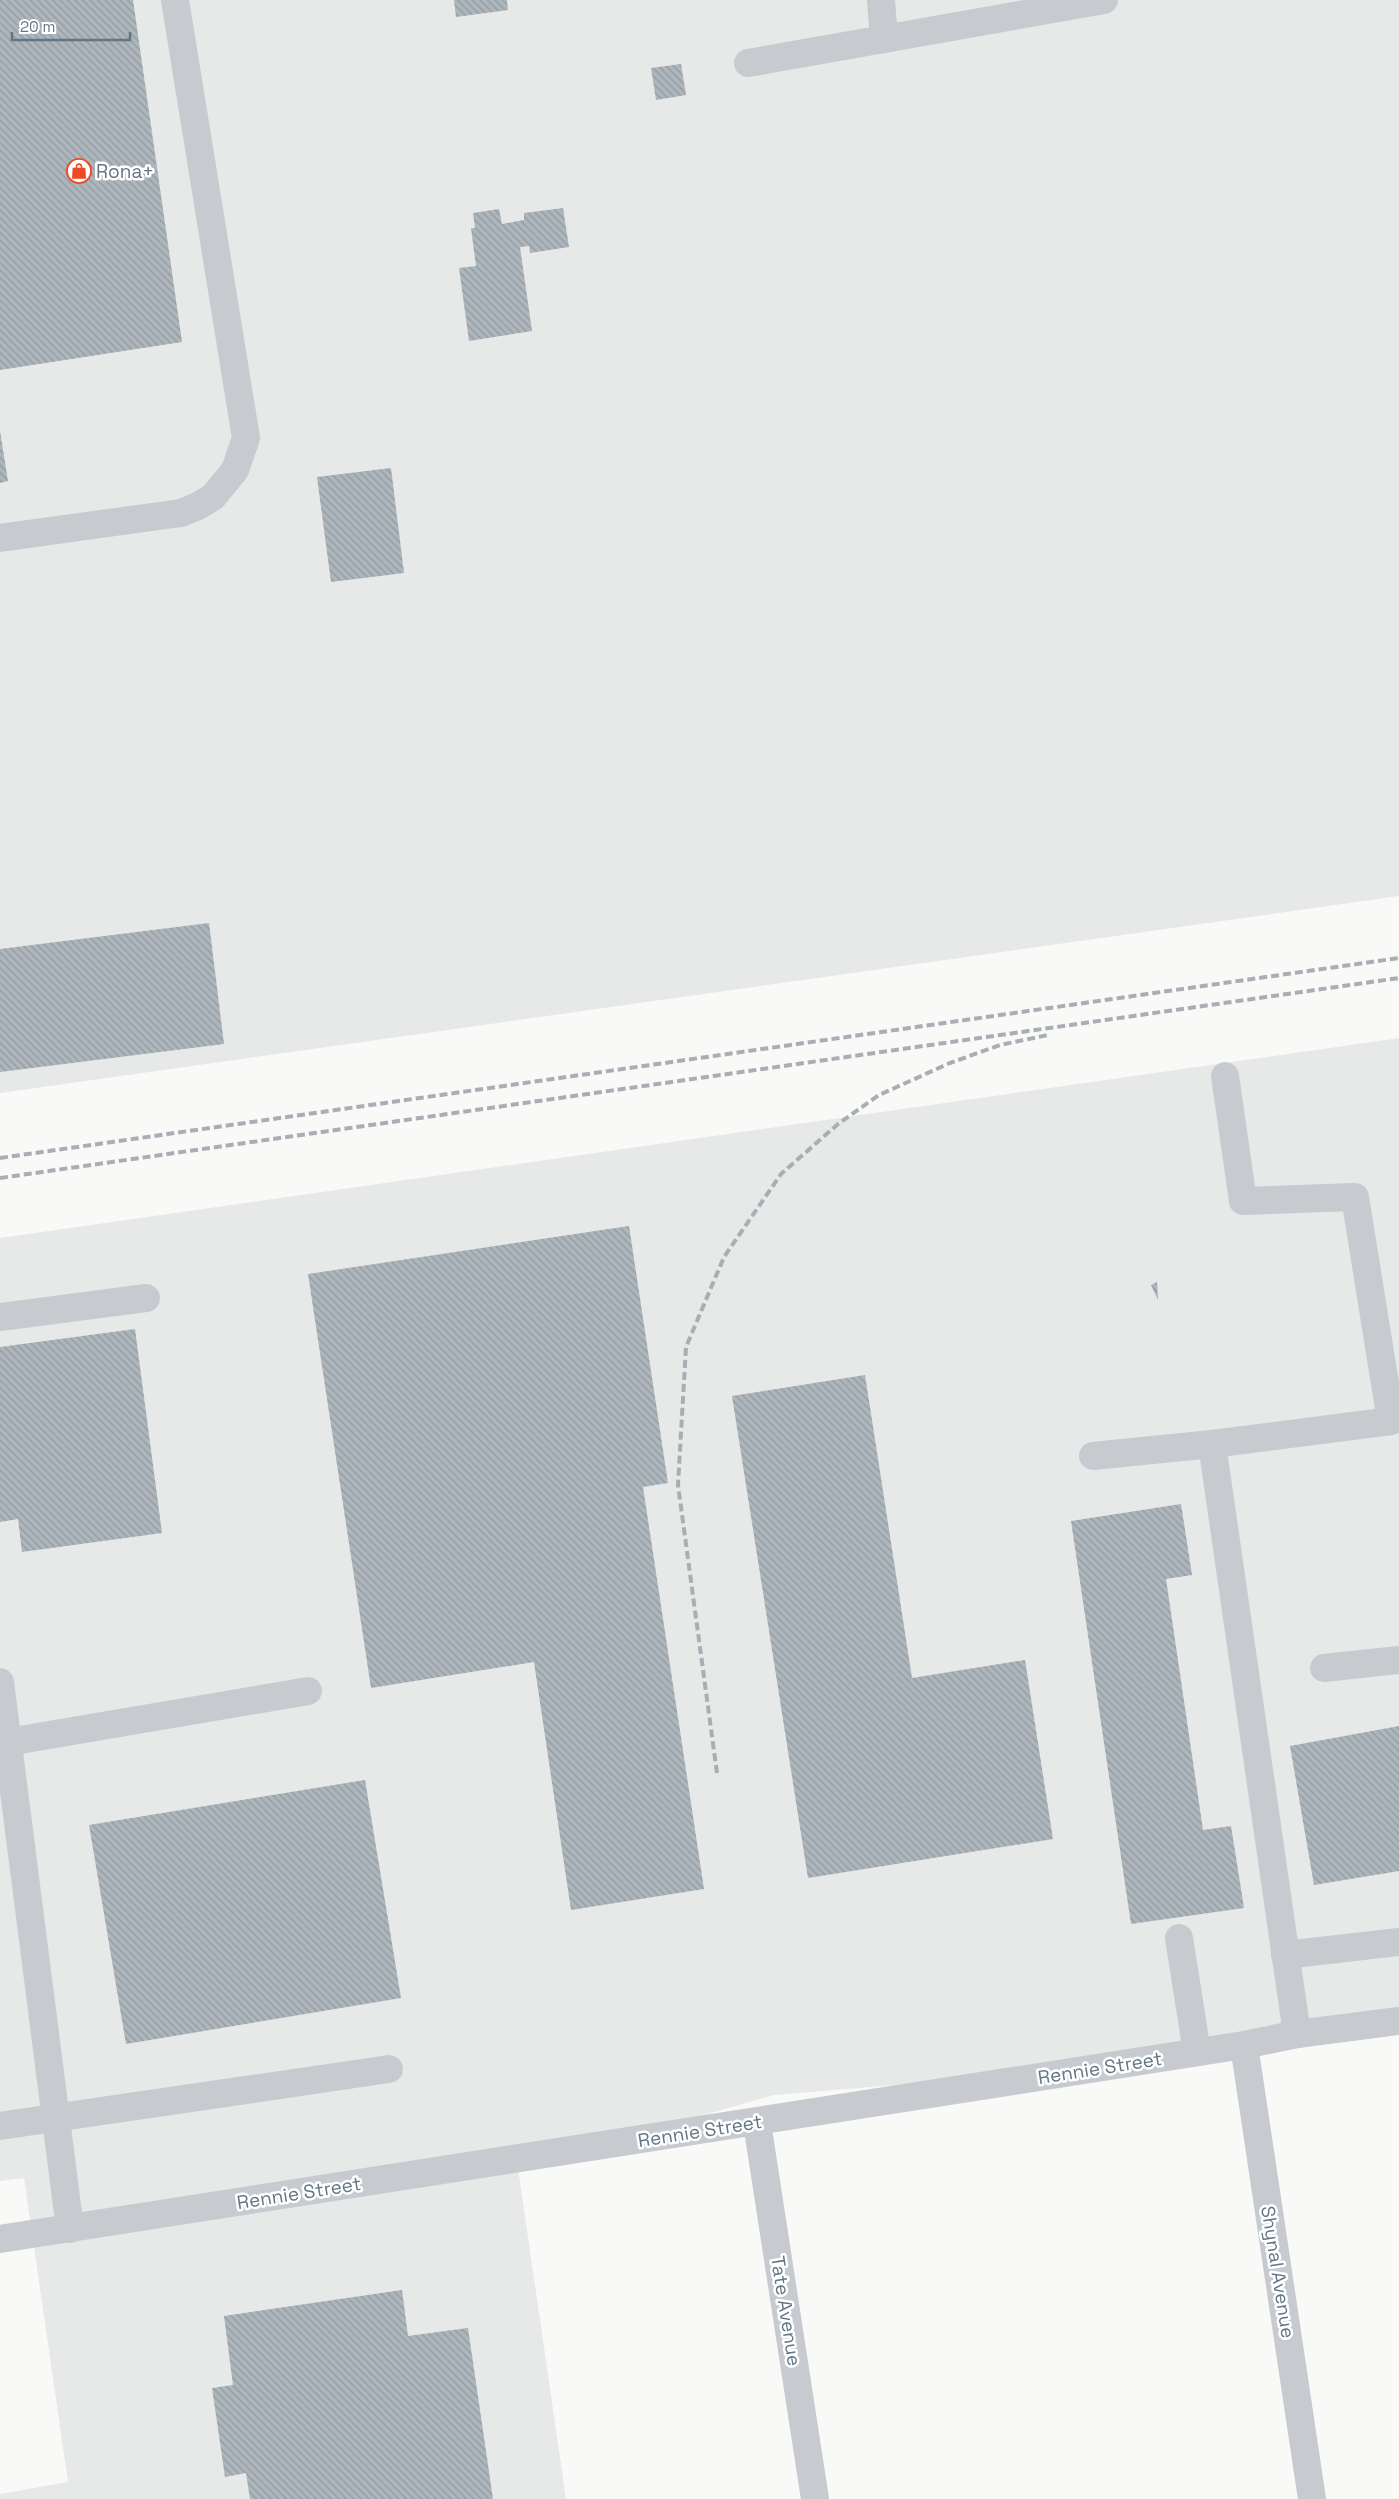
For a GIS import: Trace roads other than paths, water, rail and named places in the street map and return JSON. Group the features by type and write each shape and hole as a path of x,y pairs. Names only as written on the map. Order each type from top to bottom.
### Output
{"street":[{"path":"0,538 181,513 213,497 235,470 242,455 246,438 176,0"},
{"path":"881,0 884,39"},
{"path":"748,63 1104,0"},
{"path":"1093,1456 1212,1444 1391,1421 1355,1197 1243,1201 1225,1076"},
{"path":"0,1317 146,1298"},
{"path":"1212,1444 1297,2034"},
{"path":"1324,1668 1399,1660"},
{"path":"0,1682 70,2229"},
{"path":"8,1742 308,1691"},
{"path":"1179,1938 1197,2052"},
{"path":"1285,1954 1399,1942"},
{"name":"Rennie Street","path":"0,2239 757,2122 1244,2045 1297,2034 1399,2022"},
{"name":"Shynal Avenue","path":"1244,2045 1312,2499"},
{"path":"0,2126 389,2069"},
{"name":"Tate Avenue","path":"757,2122 815,2499"}],"railway":[{"path":"0,1158 1399,958"},
{"path":"0,1178 1399,978"},
{"path":"717,1773 678,1485 686,1347 724,1257 781,1174 838,1124 879,1095 950,1063 1000,1045 1048,1035"}],"place":[{"name":"Rona+","path":"79,171"}]}
